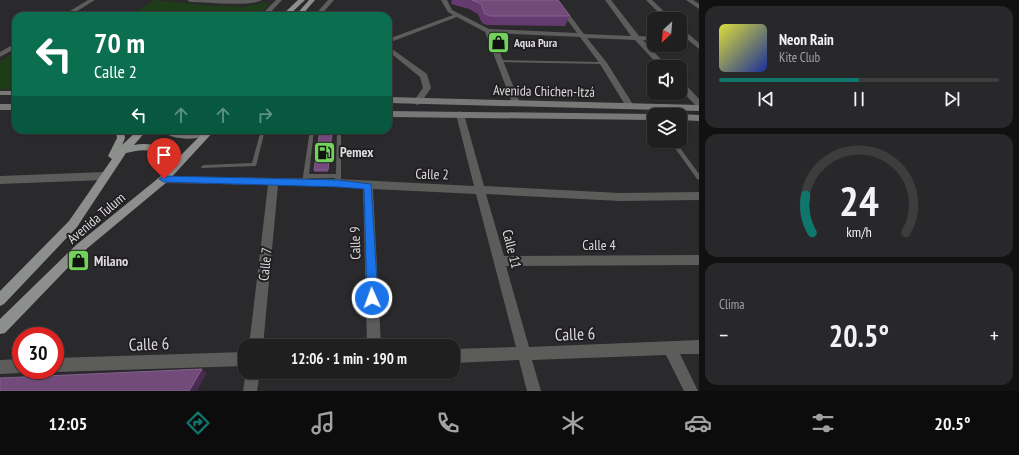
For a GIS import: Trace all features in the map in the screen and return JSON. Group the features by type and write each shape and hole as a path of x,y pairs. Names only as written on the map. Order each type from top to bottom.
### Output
{"main road":[{"path":"288,12 302,0"},
{"path":"302,12 312,0"},
{"path":"0,93 12,93"},
{"name":"Avenida Chichen-Itzá","path":"392,100 699,108"},
{"path":"590,106 591,110 597,116"},
{"path":"0,107 12,107"},
{"name":"Avenida Chichen-Itzá","path":"392,114 647,117"},
{"path":"687,117 699,118"},
{"path":"105,176 121,138 120,134"},
{"name":"Avenida Tulum","path":"0,300 74,224 123,150 139,134"},
{"path":"176,134 185,137 205,134"},
{"name":"Avenida Tulum","path":"0,328 80,248 164,179 207,134"},
{"path":"123,150 144,147 158,149 168,158 173,168"}],"street":[{"path":"72,12 92,0"},
{"path":"190,0 240,2 260,0"},
{"path":"267,12 279,0"},
{"path":"320,12 331,0"},
{"path":"442,0 450,11 488,31 647,39"},
{"path":"540,0 562,9 603,63 630,106"},
{"path":"608,0 614,11 637,39 657,60"},
{"path":"649,0 662,12"},
{"path":"689,0 699,7"},
{"path":"392,40 458,16"},
{"path":"488,31 516,103"},
{"path":"687,36 699,47"},
{"path":"690,39 699,39"},
{"path":"0,55 12,48"},
{"path":"392,51 424,76 427,88 417,102"},
{"path":"687,91 699,104"},
{"name":"Calle 11","path":"460,114 534,391"},
{"path":"0,180 105,176"},
{"name":"Calle 2","path":"164,179 273,182 338,180 368,186 620,197 699,196"},
{"name":"Calle 7","path":"257,339 273,182"},
{"name":"Calle 9","path":"368,186 374,339"},
{"name":"Calle 4","path":"499,261 699,260"},
{"name":"Calle 6","path":"460,356 699,347"},
{"path":"670,348 691,391"},
{"name":"Calle 6","path":"64,365 238,359"},
{"path":"0,367 12,366"},
{"path":"250,391 252,379"}],"lane":[{"path":"500,61 603,63"},
{"path":"204,167 254,165 262,134"},
{"path":"306,180 312,134"},
{"path":"338,180 339,134"},
{"path":"677,148 699,178"}],"green space":[{"path":"154,0 241,7 271,2 260,12 136,12"},
{"path":"12,54 12,89 0,89 0,61"}],"building":[{"path":"472,0 557,0 570,16 490,16 485,14 481,4"},
{"name":"Pemex","path":"319,134 332,134 328,170 314,170"},
{"path":"202,369 189,391 0,391 0,378 64,379 64,375"}],"place":[{"name":"Aqua Pura","path":"499,43"},
{"name":"Pemex","path":"324,152"},
{"name":"Milano","path":"78,261"}],"route":[{"path":"164,179 338,183 368,186 372,298"}]}
